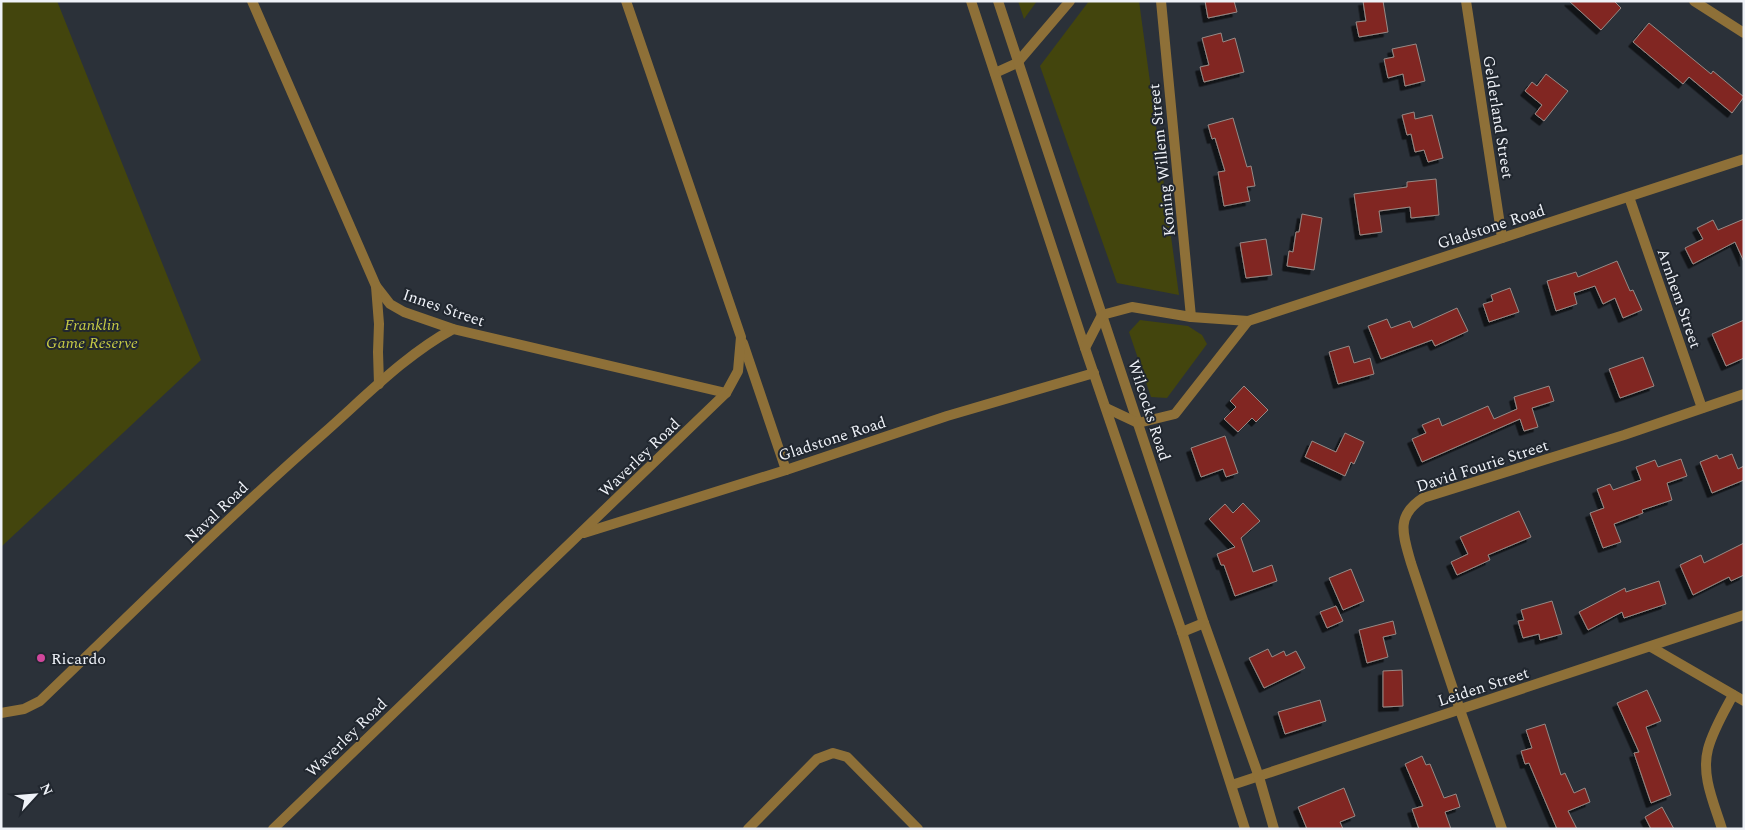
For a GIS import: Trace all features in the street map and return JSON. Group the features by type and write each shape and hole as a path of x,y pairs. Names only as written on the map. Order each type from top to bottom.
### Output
{"street":[{"name":"Innes Street","path":"252,1 376,286 390,304 404,312 454,329 726,393"},
{"name":"Waverley Road","path":"273,829 726,393 738,371 741,337 626,1"},
{"path":"971,1 1085,348 1182,632 1245,829"},
{"name":"Wilcocks Road","path":"998,1 1017,63 1274,829"},
{"path":"995,73 1017,63 1070,1"},
{"name":"Koning Willem Street","path":"1161,1 1191,317"},
{"name":"Gelderland Street","path":"1466,1 1502,238"},
{"path":"1694,1 1744,33"},
{"name":"Gladstone Road","path":"1102,315 1132,307 1191,317 1248,322 1744,159"},
{"name":"Arnhem Street","path":"1629,197 1702,408"},
{"path":"376,286 379,324 379,384"},
{"path":"1085,348 1102,315"},
{"path":"1106,408 1138,423 1175,414 1248,322"},
{"name":"Naval Road","path":"1,713 24,709 40,701 282,469 410,357 454,329"},
{"path":"741,337 786,470"},
{"name":"Gladstone Road","path":"580,534 786,470 946,416 1094,373"},
{"name":"David Fourie Street","path":"1502,829 1460,710 1405,540 1406,514 1413,504 1423,498 1624,435 1744,394"},
{"name":"Leiden Street","path":"1232,785 1744,615"},
{"path":"1182,632 1204,622"},
{"path":"1652,647 1744,701"},
{"path":"1722,829 1708,786 1706,765 1708,749 1714,730 1733,695"},
{"path":"748,829 818,759 833,753 847,757 918,829"}],"green space":[{"name":"Franklin Game Reserve","path":"1,1 57,1 201,360 1,547"},
{"path":"1018,1 1037,1 1024,19"},
{"path":"1089,1 1139,1 1179,295 1117,283 1040,66"},
{"path":"1140,320 1188,326 1202,335 1207,344 1167,398 1151,397 1129,332"}],"building":[{"path":"1205,1 1234,1 1237,12 1208,18"},
{"path":"1363,1 1383,1 1388,32 1359,37 1356,22 1366,21"},
{"path":"1569,1 1614,1 1621,8 1601,30"},
{"path":"1649,23 1711,74 1713,71 1744,97 1732,113 1689,77 1683,84 1633,42"},
{"path":"1221,33 1223,42 1235,38 1244,72 1204,82 1200,67 1209,65 1202,38"},
{"path":"1416,44 1425,81 1405,86 1403,74 1388,78 1384,59 1394,57 1392,49"},
{"path":"1546,74 1568,91 1544,121 1535,114 1542,105 1525,91 1532,82 1537,86"},
{"path":"1414,112 1415,119 1432,115 1443,158 1428,162 1424,150 1415,152 1411,134 1407,135 1402,115"},
{"path":"1233,118 1247,167 1251,166 1255,186 1247,187 1250,201 1224,206 1218,172 1225,171 1215,138 1212,139 1208,125"},
{"path":"1436,179 1439,215 1411,218 1410,207 1379,211 1382,232 1360,235 1354,194 1407,187 1407,182"},
{"path":"1302,214 1322,218 1314,270 1287,266 1289,251 1293,252 1296,232 1299,232"},
{"path":"1744,219 1744,262 1735,242 1693,264 1685,248 1703,239 1697,228 1713,220 1718,230"},
{"path":"1266,239 1272,275 1246,278 1240,243"},
{"path":"1617,261 1630,291 1633,290 1642,310 1623,318 1615,298 1603,304 1595,286 1574,293 1577,304 1556,311 1547,281 1576,272 1578,277"},
{"path":"1510,288 1519,312 1489,322 1483,304 1493,301 1491,295"},
{"path":"1457,308 1468,331 1435,346 1432,340 1381,359 1368,326 1387,319 1391,328 1410,321 1413,328"},
{"path":"1744,320 1744,358 1726,366 1712,334"},
{"path":"1349,346 1354,363 1370,358 1374,374 1338,384 1329,352"},
{"path":"1643,357 1654,386 1620,398 1609,369"},
{"path":"1244,386 1268,410 1256,422 1252,418 1238,432 1224,419 1236,407 1230,401"},
{"path":"1549,386 1554,401 1532,408 1538,427 1524,431 1520,419 1422,462 1412,439 1426,433 1422,425 1439,418 1442,426 1488,406 1494,419 1517,409 1514,397"},
{"path":"1345,433 1364,442 1354,464 1351,462 1345,476 1305,457 1312,441 1336,452"},
{"path":"1225,436 1238,473 1226,477 1223,469 1201,477 1191,448"},
{"path":"1732,454 1738,469 1744,466 1744,480 1712,493 1700,462 1717,455 1719,459"},
{"path":"1681,459 1687,476 1667,483 1672,500 1642,510 1643,513 1614,524 1621,542 1603,548 1590,513 1604,508 1597,489 1610,484 1613,490 1641,480 1636,467 1655,460 1658,467"},
{"path":"1243,503 1260,521 1241,538 1253,572 1272,565 1277,581 1235,596 1224,565 1221,565 1217,554 1235,547 1209,519 1225,504 1233,513"},
{"path":"1519,511 1531,537 1488,555 1490,560 1457,575 1451,562 1468,554 1460,537"},
{"path":"1744,543 1744,575 1731,581 1729,577 1693,595 1680,565 1701,555 1704,563"},
{"path":"1351,569 1364,601 1343,610 1329,578"},
{"path":"1659,581 1666,604 1624,618 1622,612 1588,630 1579,612 1625,588 1626,592"},
{"path":"1552,601 1562,634 1540,640 1539,634 1523,638 1518,621 1524,620 1521,610"},
{"path":"1336,606 1343,621 1327,628 1320,612"},
{"path":"1393,621 1396,634 1383,637 1388,657 1367,663 1359,630"},
{"path":"1268,649 1272,657 1284,651 1286,656 1296,651 1305,668 1264,688 1249,658"},
{"path":"1402,670 1403,706 1383,707 1383,671"},
{"path":"1647,690 1661,721 1646,727 1671,795 1651,803 1634,753 1639,752 1617,703"},
{"path":"1320,700 1326,721 1285,734 1278,712"},
{"path":"1545,724 1561,775 1565,773 1574,793 1585,788 1590,802 1568,811 1577,829 1557,829 1529,763 1525,764 1521,751 1532,748 1526,730"},
{"path":"1422,756 1426,765 1430,764 1444,798 1456,794 1460,807 1445,812 1451,829 1419,829 1412,809 1423,806 1405,764"},
{"path":"1344,788 1355,816 1340,822 1343,829 1307,829 1298,807"},
{"path":"1662,807 1674,829 1651,829 1645,817"}],"place":[{"name":"Ricardo","path":"41,658"}]}
